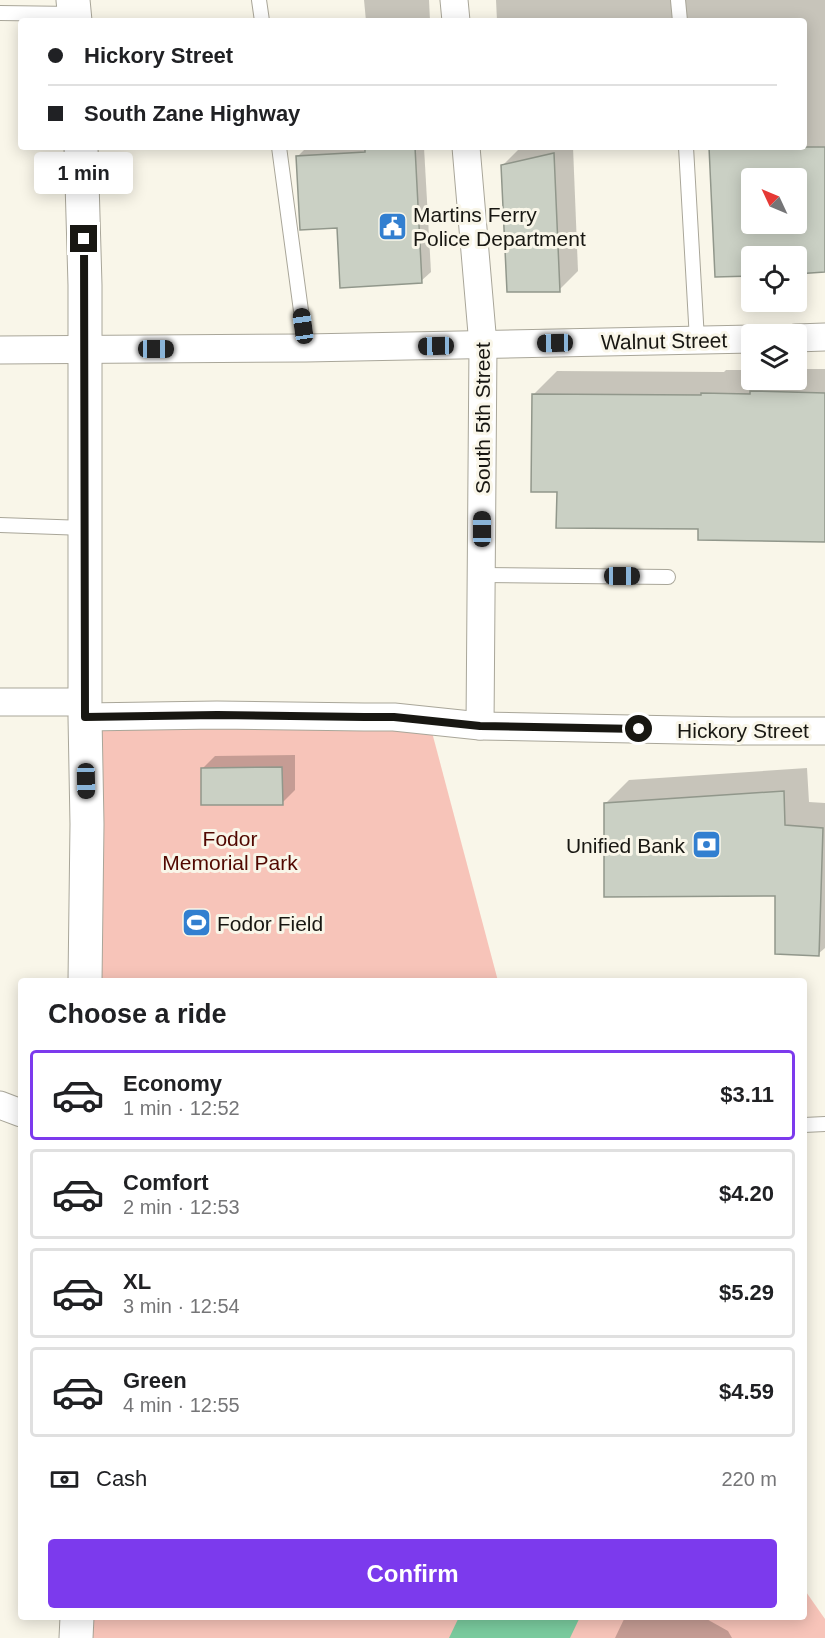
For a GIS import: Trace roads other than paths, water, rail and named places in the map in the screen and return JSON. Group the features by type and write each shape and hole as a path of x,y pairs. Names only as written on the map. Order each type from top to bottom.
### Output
{"street":[{"path":"454,0 456,18"},
{"path":"81,150 85,285 84,528 87,824 85,978"},
{"name":"South 5th Street","path":"466,150 483,345 480,726"},
{"path":"807,338 825,337"},
{"name":"Walnut Street","path":"0,350 306,348 741,339"},
{"name":"Hickory Street","path":"0,702 85,710 217,715 394,717 480,726 825,731"},
{"path":"0,1105 18,1112"},
{"path":"76,1638 77,1620"}],"lane":[{"path":"259,0 262,18"},
{"path":"678,0 680,18"},
{"path":"0,13 74,12"},
{"path":"279,150 306,348"},
{"path":"686,150 697,340"},
{"path":"0,525 84,528"},
{"path":"481,575 668,577"},
{"path":"807,1125 825,1124"}],"place":[{"name":"Martins Ferry Police Department","path":"392,226"},
{"name":"Unified Bank","path":"706,845"},
{"name":"Fodor Field","path":"196,923"}],"park label":[{"name":"Fodor Memorial Park","path":"230,850"}]}
